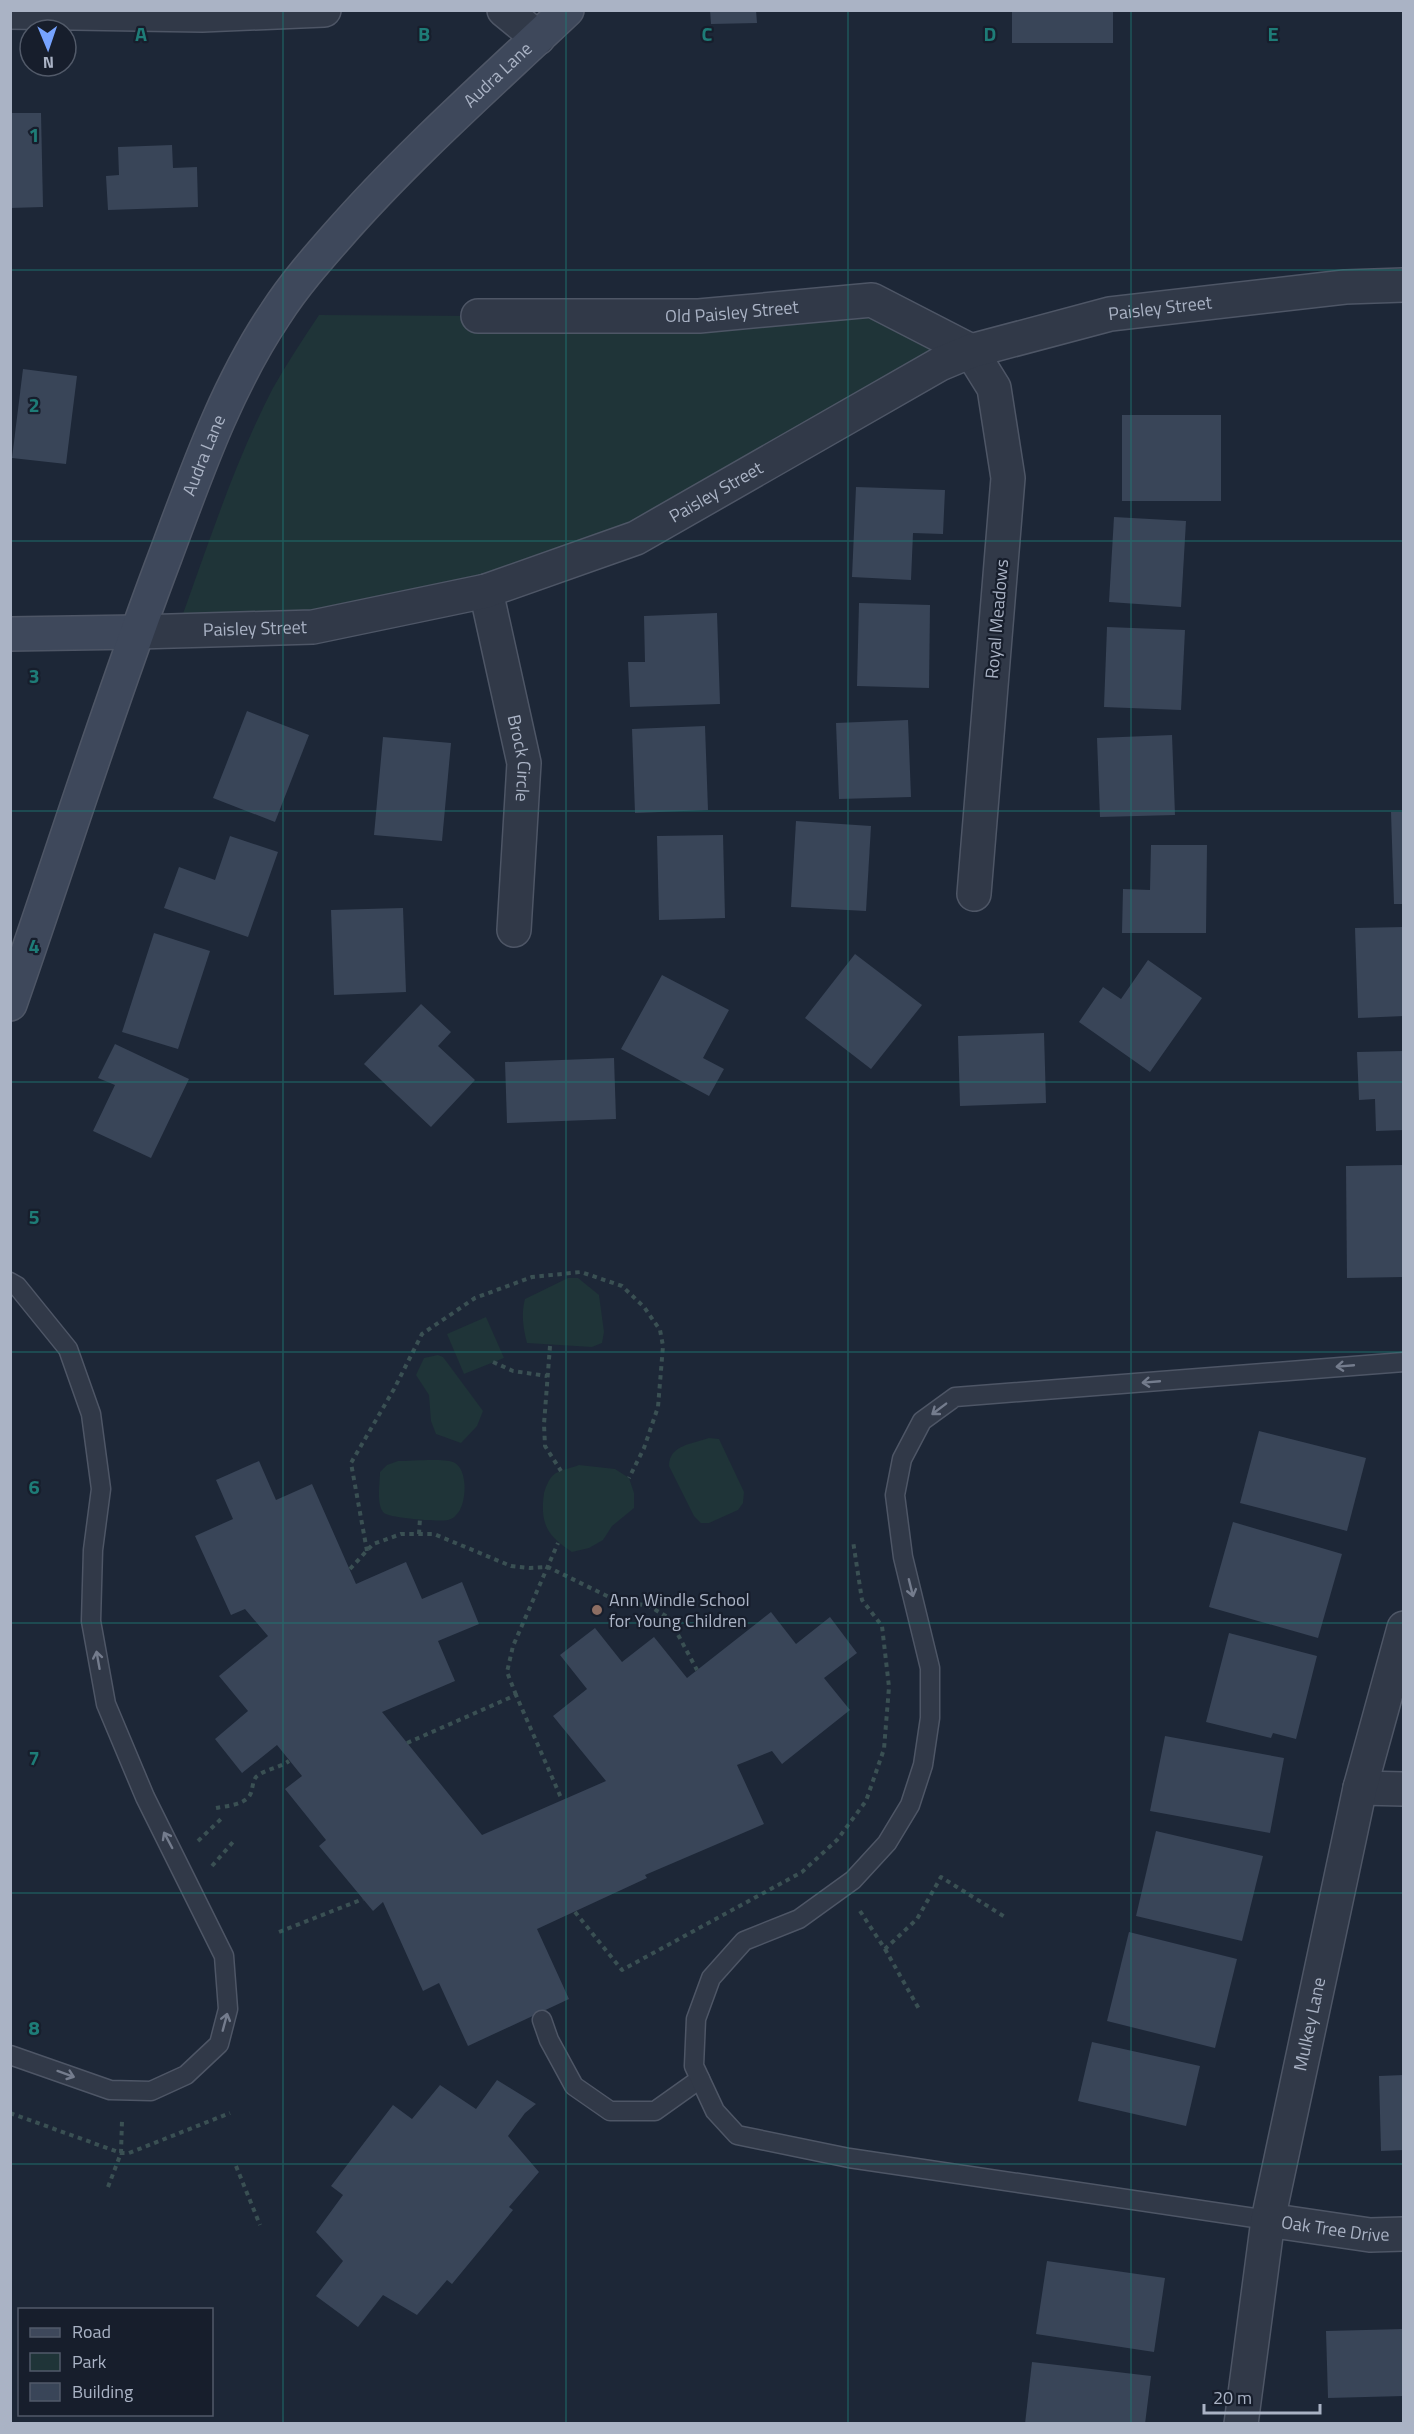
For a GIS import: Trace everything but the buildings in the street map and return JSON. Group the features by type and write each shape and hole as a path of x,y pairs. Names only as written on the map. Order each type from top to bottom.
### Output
{"street":[{"path":"10,12 212,15 324,10"},
{"path":"504,10 538,38"},
{"name":"Audra Lane","path":"10,1004 121,674 187,498 230,393 274,315 295,286 368,201 567,10"},
{"name":"Paisley Street","path":"10,634 313,627 486,591 636,538 940,364 971,351 1110,314 1345,287 1404,285"},
{"name":"Old Paisley Street","path":"478,316 699,316 872,300 971,351"},
{"name":"Royal Meadows","path":"971,351 994,388 1008,478 974,894"},
{"name":"Brock Circle","path":"486,591 524,763 514,930"},
{"name":"Mulkey Lane","path":"1241,2424 1268,2220 1360,1788 1404,1628"},
{"path":"1360,1788 1404,1789"},
{"name":"Oak Tree Drive","path":"1268,2220 1370,2235 1404,2234"}],"lane":[{"path":"10,1282 17,1286 68,1349 91,1414 101,1489 93,1550 91,1621 106,1704 145,1797 224,1956 228,2009 219,2044 186,2075 151,2091 110,2090 10,2055"},
{"path":"1268,2220 849,2158 737,2135 715,2111 694,2066 696,2019 711,1978 744,1941 799,1919 853,1880 887,1843 910,1805 923,1765 928,1730 930,1668 903,1557 895,1495 902,1459 922,1422 955,1397 1404,1362"},
{"path":"542,2020 549,2040 574,2086 610,2111 655,2111 700,2079"}],"path":[{"path":"367,1551 351,1462 394,1389 422,1334 475,1298 532,1277 581,1272 622,1286 644,1307 660,1330 663,1346 657,1407 644,1448 629,1478"},
{"path":"550,1346 545,1446 561,1471"},
{"path":"493,1362 513,1371 547,1376"},
{"path":"419,1534 420,1518"},
{"path":"350,1569 373,1544 401,1534 434,1534 510,1566 548,1567 615,1600 650,1606 669,1618 697,1670"},
{"path":"575,1912 622,1970 802,1872 837,1840 866,1801 884,1749 889,1687 882,1626 862,1600 853,1541"},
{"path":"558,1543 513,1646 507,1672 562,1800"},
{"path":"407,1743 516,1695"},
{"path":"216,1808 243,1802 250,1796 255,1778 264,1771 279,1768 289,1761"},
{"path":"885,1949 916,1919 941,1877 1005,1917"},
{"path":"279,1932 363,1899"},
{"path":"858,1908 885,1949 919,2010"},
{"path":"10,2114 121,2153 129,2153 230,2113"},
{"path":"108,2187 121,2153 122,2120"},
{"path":"236,2166 260,2225"}],"green space":[{"path":"872,300 971,351 636,538 486,591 177,630 245,447 278,379 319,315 478,316"},
{"path":"568,1278 578,1278 599,1295 604,1332 602,1343 592,1347 527,1343 523,1321 525,1299"},
{"path":"486,1317 504,1358 464,1374 447,1334"},
{"path":"438,1355 443,1357 483,1411 477,1426 461,1443 436,1434 431,1421 429,1395 416,1375 424,1358"},
{"path":"709,1438 719,1439 744,1492 743,1503 738,1510 709,1523 701,1523 694,1516 669,1466 670,1459 677,1449"},
{"path":"442,1460 453,1462 458,1466 462,1472 465,1487 460,1510 455,1516 448,1520 435,1520 405,1518 384,1513 379,1499 380,1472 387,1465 398,1461"},
{"path":"579,1465 615,1469 629,1478 634,1493 634,1508 612,1526 603,1540 589,1548 572,1552 551,1534 544,1520 543,1503 545,1490 552,1476"}],"place":[{"name":"Ann Windle School for Young Children","path":"597,1610"}]}
